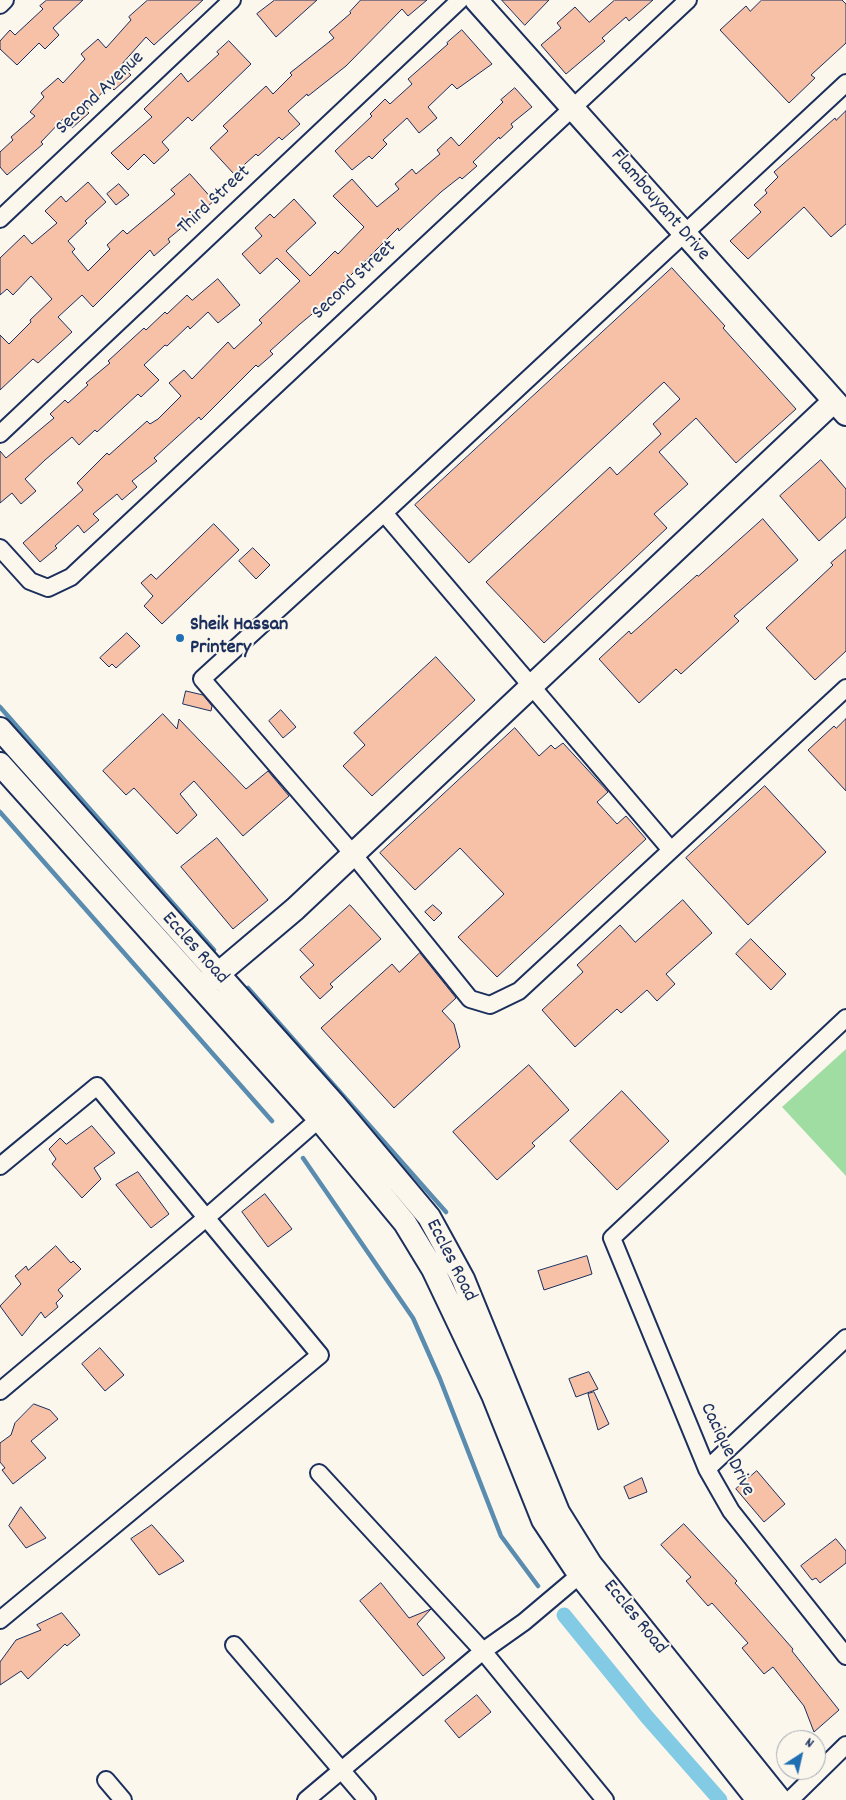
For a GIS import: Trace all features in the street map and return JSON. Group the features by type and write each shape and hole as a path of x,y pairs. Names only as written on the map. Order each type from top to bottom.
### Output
{"street":[{"path":"0,5 5,0"},
{"name":"Second Avenue","path":"0,219 232,0"},
{"name":"Third Street","path":"0,434 460,0"},
{"name":"Flambouyant Drive","path":"476,0 683,234 843,409"},
{"name":"Second Street","path":"0,548 30,581 48,588 71,577 571,107 688,0"},
{"path":"846,83 384,513 202,679 353,854 470,999 490,1005 519,991 846,688"},
{"path":"209,982 295,909 531,686 843,409"},
{"path":"384,513 671,850"},
{"name":"Eccles Road","path":"0,729 209,982"},
{"name":"Eccles Road","path":"0,764 209,982 327,1112 405,1223 433,1269 493,1396 543,1520 780,1800"},
{"name":"Cacique Drive","path":"846,1018 612,1238 707,1469 731,1511 846,1656"},
{"path":"0,1166 97,1086 320,1355 0,1620"},
{"path":"0,1391 206,1218 327,1112"},
{"path":"707,1469 846,1338"},
{"path":"320,1473 483,1651 605,1800"},
{"path":"306,1800 483,1651 524,1622 585,1570"},
{"name":"Eccles Road","path":"585,1570 758,1800"},
{"path":"234,1645 367,1800"},
{"path":"790,1800 846,1745"},
{"path":"106,1780 123,1800"}],"green space":[{"path":"846,1049 846,1176 782,1107"}],"building":[{"path":"47,0 83,0 53,28 59,35 45,49 39,43 17,65 0,49 0,41 10,30 15,35 43,9 40,6"},
{"path":"148,0 203,0 154,45 146,37 121,65 131,75 114,90 109,85 86,110 89,113 72,128 63,119 41,142 43,144 7,175 0,167 0,152 13,140 11,137 35,116 30,112 44,97 41,93 58,78 63,83 85,59 81,54 98,39 106,48 131,20 129,17"},
{"path":"275,0 317,0 276,37 257,14"},
{"path":"361,0 427,0 408,16 402,9 346,66 308,96 307,94 288,111 300,124 282,140 279,137 258,156 256,154 234,174 210,148 228,131 223,126 266,86 273,94 292,75 290,73 334,38 329,32 351,13"},
{"path":"502,0 549,0 525,25"},
{"path":"615,0 653,0 629,21 626,17 602,38 605,41 566,74 541,45 561,28 557,23 575,7 589,22"},
{"path":"762,0 842,0 846,4 846,43 811,75 815,78 789,103 720,30 746,6 750,11"},
{"path":"462,30 492,64 457,89 452,84 428,107 437,118 419,133 407,118 383,140 387,144 372,159 369,156 352,170 335,151 372,116 370,114 385,99 390,104 412,84 408,79"},
{"path":"229,41 251,64 192,121 188,117 162,142 169,150 154,164 144,154 128,170 111,153 152,117 144,109 181,73 188,82 219,54 217,52"},
{"path":"515,88 532,107 511,124 513,127 500,139 499,137 473,162 477,166 462,179 460,177 441,192 399,231 398,228 338,288 344,293 327,309 323,305 300,324 270,351 273,354 258,367 256,365 201,420 199,417 154,458 157,461 132,481 137,487 122,500 117,494 93,514 99,520 84,533 78,525 55,546 57,548 40,562 23,543 83,490 77,483 107,453 109,455 147,421 150,424 158,419 181,396 169,383 184,370 192,379 228,342 234,349 262,323 259,320 300,281 277,258 260,274 242,254 262,236 255,228 270,214 274,218 294,199 316,223 286,251 310,276 335,251 338,254 364,227 333,196 352,179 377,207 399,189 395,184 412,169 416,174 440,154 437,150 451,137 459,146 503,102 501,100"},
{"path":"846,111 846,224 831,237 804,207 748,259 730,241 761,212 754,205 767,193 765,190 778,177 774,172 835,118 836,120"},
{"path":"190,174 214,201 168,239 170,242 154,256 150,250 93,307 82,295 58,317 72,332 38,363 33,359 0,390 0,335 9,344 52,299 31,276 13,295 7,289 0,295 0,258 24,235 32,244 57,223 45,211 61,196 66,202 88,182 106,202 85,221 87,223 68,241 75,249 72,252 88,271 110,249 107,245 123,230 127,234 175,194 171,190"},
{"path":"119,184 129,195 116,205 107,194"},
{"path":"672,268 796,409 736,463 696,418 659,452 688,484 654,514 667,528 544,643 486,582 610,467 617,475 661,434 653,424 680,399 664,382 469,563 415,505"},
{"path":"218,279 240,305 218,323 208,312 190,329 188,326 144,365 159,380 141,397 138,394 97,432 95,430 79,445 72,437 45,460 25,479 36,491 21,504 12,493 0,503 0,451 6,458 54,418 50,414 65,400 68,403 88,385 86,383 110,363 108,361 144,328 146,330 165,312 167,314 187,295 192,300"},
{"path":"821,460 846,489 846,517 819,541 780,496"},
{"path":"763,519 798,560 734,616 739,621 681,674 676,669 639,703 599,659 629,631 631,634"},
{"path":"214,524 239,550 162,624 144,606 153,596 141,583 151,574 156,579"},
{"path":"253,548 270,565 256,579 239,561"},
{"path":"846,550 846,651 815,680 766,628 833,565 831,563"},
{"path":"127,633 140,646 116,668 112,664 109,667 100,658"},
{"path":"436,657 475,700 372,796 343,766 365,745 354,733"},
{"path":"186,691 203,695 212,706 211,711 183,704"},
{"path":"281,710 296,727 283,738 269,721"},
{"path":"163,714 177,729 179,719 246,789 268,771 289,796 243,836 194,781 180,794 197,815 177,834 134,788 126,795 103,771"},
{"path":"846,719 846,791 808,750 834,726 836,728"},
{"path":"515,728 539,756 551,745 555,749 563,743 608,792 597,802 617,824 626,816 646,839 497,977 458,937 504,894 460,848 415,890 380,853"},
{"path":"765,786 826,852 748,925 686,858"},
{"path":"217,838 268,900 233,929 181,867"},
{"path":"683,900 712,933 666,974 675,984 657,1001 647,990 621,1013 617,1009 575,1047 542,1010 583,972 577,965 620,925 635,942"},
{"path":"350,905 381,939 330,984 333,987 320,999 300,977 314,965 300,950"},
{"path":"433,905 442,913 434,921 425,912"},
{"path":"751,939 786,974 771,990 736,954"},
{"path":"420,953 456,998 442,1011 454,1024 460,1047 394,1108 321,1028 392,964 399,972"},
{"path":"529,1065 569,1110 532,1143 535,1146 497,1180 453,1132"},
{"path":"622,1091 669,1141 617,1190 570,1141"},
{"path":"92,1126 115,1153 94,1168 101,1179 82,1198 52,1164 56,1159 49,1149 60,1138 66,1144"},
{"path":"138,1172 169,1214 151,1228 116,1185"},
{"path":"265,1194 292,1229 268,1247 242,1212"},
{"path":"56,1246 71,1263 73,1261 81,1269 58,1290 63,1296 56,1303 58,1307 45,1318 41,1312 22,1336 0,1306 21,1284 15,1276 26,1266 28,1270"},
{"path":"587,1256 592,1274 544,1290 538,1271"},
{"path":"100,1348 124,1375 105,1391 82,1364"},
{"path":"589,1372 598,1389 576,1397 569,1379"},
{"path":"594,1392 609,1424 598,1430 588,1394"},
{"path":"34,1404 50,1410 58,1419 31,1441 46,1458 13,1484 2,1470 5,1468 0,1462 0,1443 11,1435 15,1423"},
{"path":"757,1471 785,1504 764,1522 736,1489"},
{"path":"642,1478 647,1492 629,1499 624,1487"},
{"path":"21,1507 46,1538 26,1548 9,1526"},
{"path":"684,1524 737,1581 735,1583 793,1649 792,1651 839,1710 816,1730 813,1730 804,1706 773,1667 764,1674 742,1648 748,1643 712,1603 708,1606 686,1581 691,1577 661,1545"},
{"path":"152,1525 184,1561 159,1575 131,1539"},
{"path":"836,1539 846,1551 846,1563 820,1583 816,1578 812,1580 801,1566"},
{"path":"381,1583 409,1618 431,1609 417,1624 445,1658 423,1676 360,1601"},
{"path":"62,1613 80,1635 67,1646 65,1644 28,1679 21,1671 0,1685 0,1662 16,1640 41,1630 37,1625"},
{"path":"477,1695 491,1712 459,1738 445,1721"}],"waterway":[{"path":"0,707 214,950"},
{"path":"0,812 272,1121"},
{"path":"248,988 446,1212"},
{"path":"303,1158 413,1318 440,1379 501,1536 538,1586"},
{"path":"564,1615 647,1717 720,1800"}],"place":[{"name":"Sheik Hassan Printery","path":"180,638"}]}
